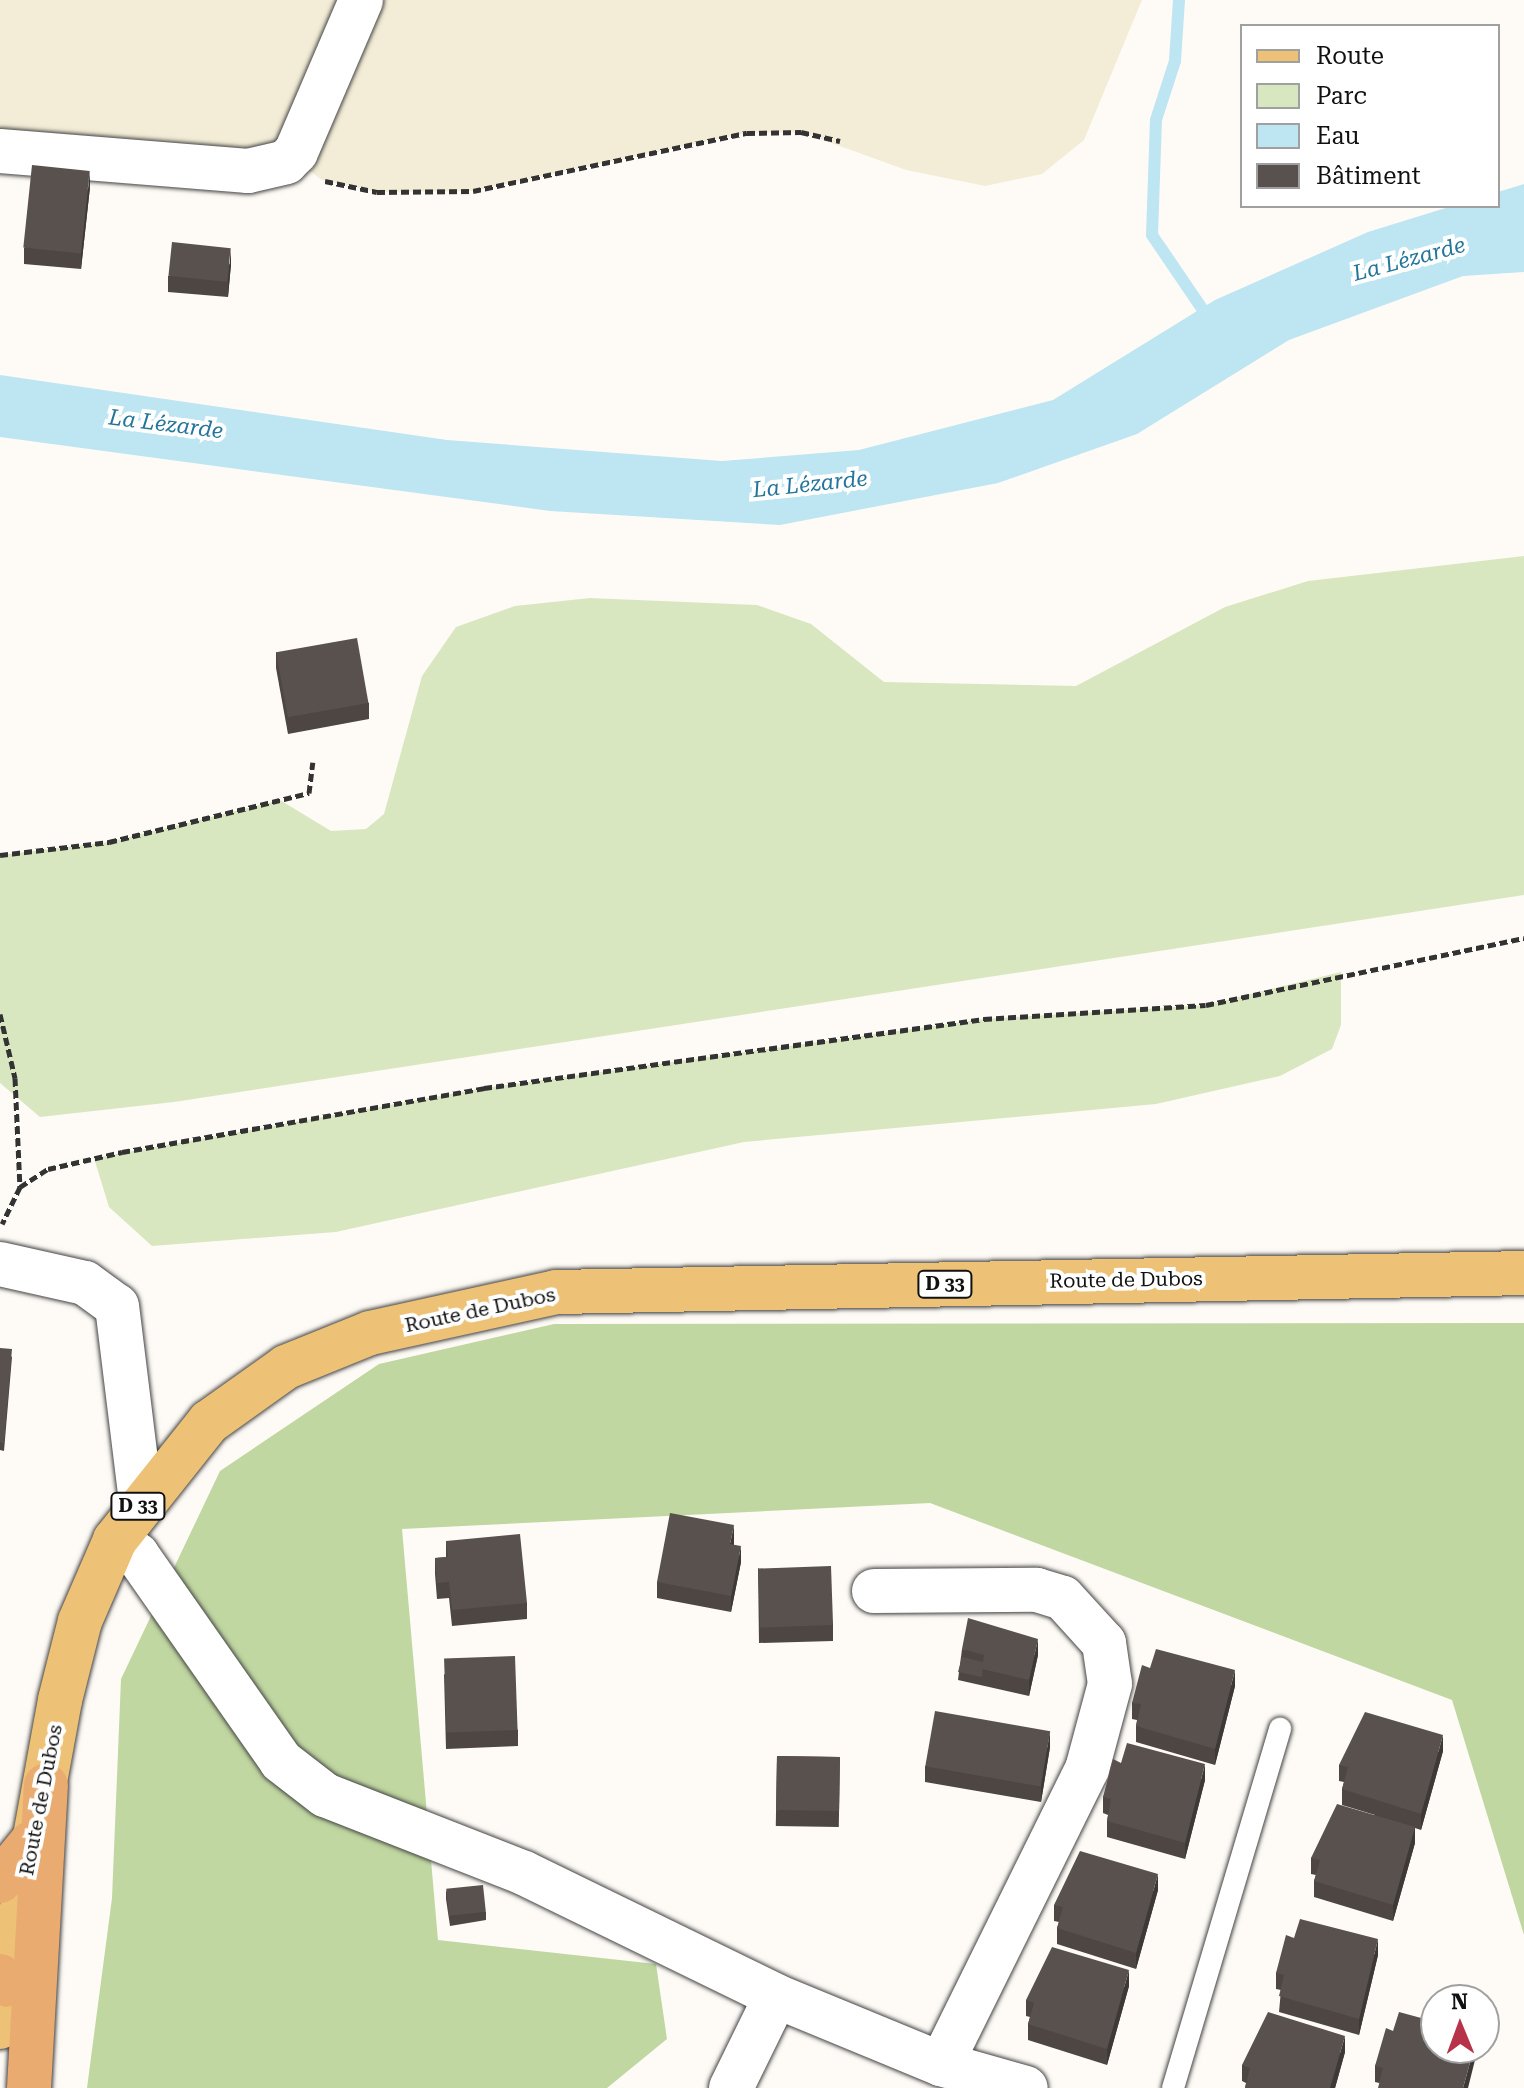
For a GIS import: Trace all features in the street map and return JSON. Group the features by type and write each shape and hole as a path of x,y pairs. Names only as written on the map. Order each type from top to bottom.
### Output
{"highway":[{"path":"29,2088 46,1785"},
{"path":"0,1881 31,1843"}],"main road":[{"name":"Route de Dubos","path":"2,1996 31,1843 80,1621 115,1540 141,1501 209,1422 286,1367 370,1333 556,1292 1524,1273"}],"street":[{"path":"0,151 248,171 291,157 361,0"},
{"path":"0,1264 85,1283 117,1306 141,1501"},
{"path":"115,1540 137,1555 301,1780 380,1822 524,1873 776,1996 941,2064 1026,2088"},
{"path":"874,1591 1037,1590 1063,1598 1086,1617 1106,1657 1110,1684 1096,1748 941,2064"},
{"path":"731,2088 776,1996"}],"lane":[{"path":"1173,2088 1280,1729"}],"path":[{"path":"291,157 322,180 377,192 473,191 747,133 801,132 840,141"},
{"path":"0,855 109,842 309,793 313,762"},
{"path":"20,1187 48,1169 122,1152 484,1088 984,1019 1206,1005 1524,938"},
{"path":"0,1014 15,1078 20,1187 0,1228"}],"shaded area":[{"path":"0,0 1142,0 1084,140 1042,174 985,186 906,170 801,132 747,133 473,191 377,192 322,180 291,157 0,151"}],"green space":[{"path":"1524,556 1524,895 174,1102 40,1117 0,1083 0,855 109,842 280,800 331,831 366,829 384,814 422,676 456,627 515,606 590,598 757,605 811,624 884,682 1076,686 1225,607 1308,581"},
{"path":"1341,972 1341,1025 1332,1049 1280,1076 1156,1104 744,1142 336,1232 152,1246 109,1207 94,1158 484,1088 984,1019 1206,1005"},
{"path":"1524,1323 1524,1935 1452,1700 930,1503 402,1529 438,1940 656,1964 667,2039 607,2088 87,2088 112,1898 121,1679 220,1471 379,1364 554,1324"}],"water":[{"name":"La Lézarde","path":"1524,184 1524,272 1463,276 1289,340 1137,434 998,483 780,525 550,511 0,437 0,375 447,440 722,461 859,450 1053,400 1215,300 1368,232 1446,208 1500,208 1500,191"}],"building":[{"path":"32,165 90,171 81,254 23,248"},
{"path":"172,242 231,248 227,282 168,276"},
{"path":"357,638 368,703 288,717 276,652"},
{"path":"0,1348 12,1349 4,1443 0,1442"},
{"path":"670,1513 734,1525 730,1544 741,1546 731,1596 657,1582"},
{"path":"520,1534 527,1603 452,1610 449,1582 437,1583 435,1558 448,1557 446,1541"},
{"path":"831,1566 833,1625 760,1628 758,1569"},
{"path":"968,1618 1038,1639 1029,1680 982,1669 984,1655 962,1649"},
{"path":"1156,1649 1235,1670 1215,1749 1136,1726 1141,1704 1132,1703 1142,1665 1150,1668"},
{"path":"515,1656 518,1730 447,1732 444,1658"},
{"path":"962,1657 983,1662 982,1677 958,1672"},
{"path":"935,1711 1050,1731 1040,1786 925,1766"},
{"path":"1365,1712 1443,1735 1421,1814 1342,1789 1348,1767 1339,1765"},
{"path":"1127,1743 1205,1764 1185,1843 1107,1821 1111,1799 1103,1797 1113,1759 1121,1763"},
{"path":"777,1756 840,1757 839,1811 776,1810"},
{"path":"1337,1804 1415,1827 1393,1905 1314,1881 1320,1860 1311,1858"},
{"path":"1080,1851 1158,1874 1136,1953 1057,1928 1063,1907 1054,1905"},
{"path":"483,1885 486,1912 449,1916 446,1889"},
{"path":"1300,1919 1378,1939 1359,2019 1279,1996 1284,1975 1276,1973 1286,1935 1294,1938"},
{"path":"1052,1947 1129,1970 1107,2049 1028,2024 1034,2003 1026,2000"},
{"path":"1268,2012 1345,2036 1330,2088 1245,2088 1250,2068 1242,2065"},
{"path":"1399,2012 1420,2018 1420,2064 1470,2064 1463,2088 1378,2088 1383,2068 1375,2066 1386,2028 1393,2031"}],"waterway":[{"path":"1179,0 1175,61 1156,120 1152,235 1209,319"}]}
